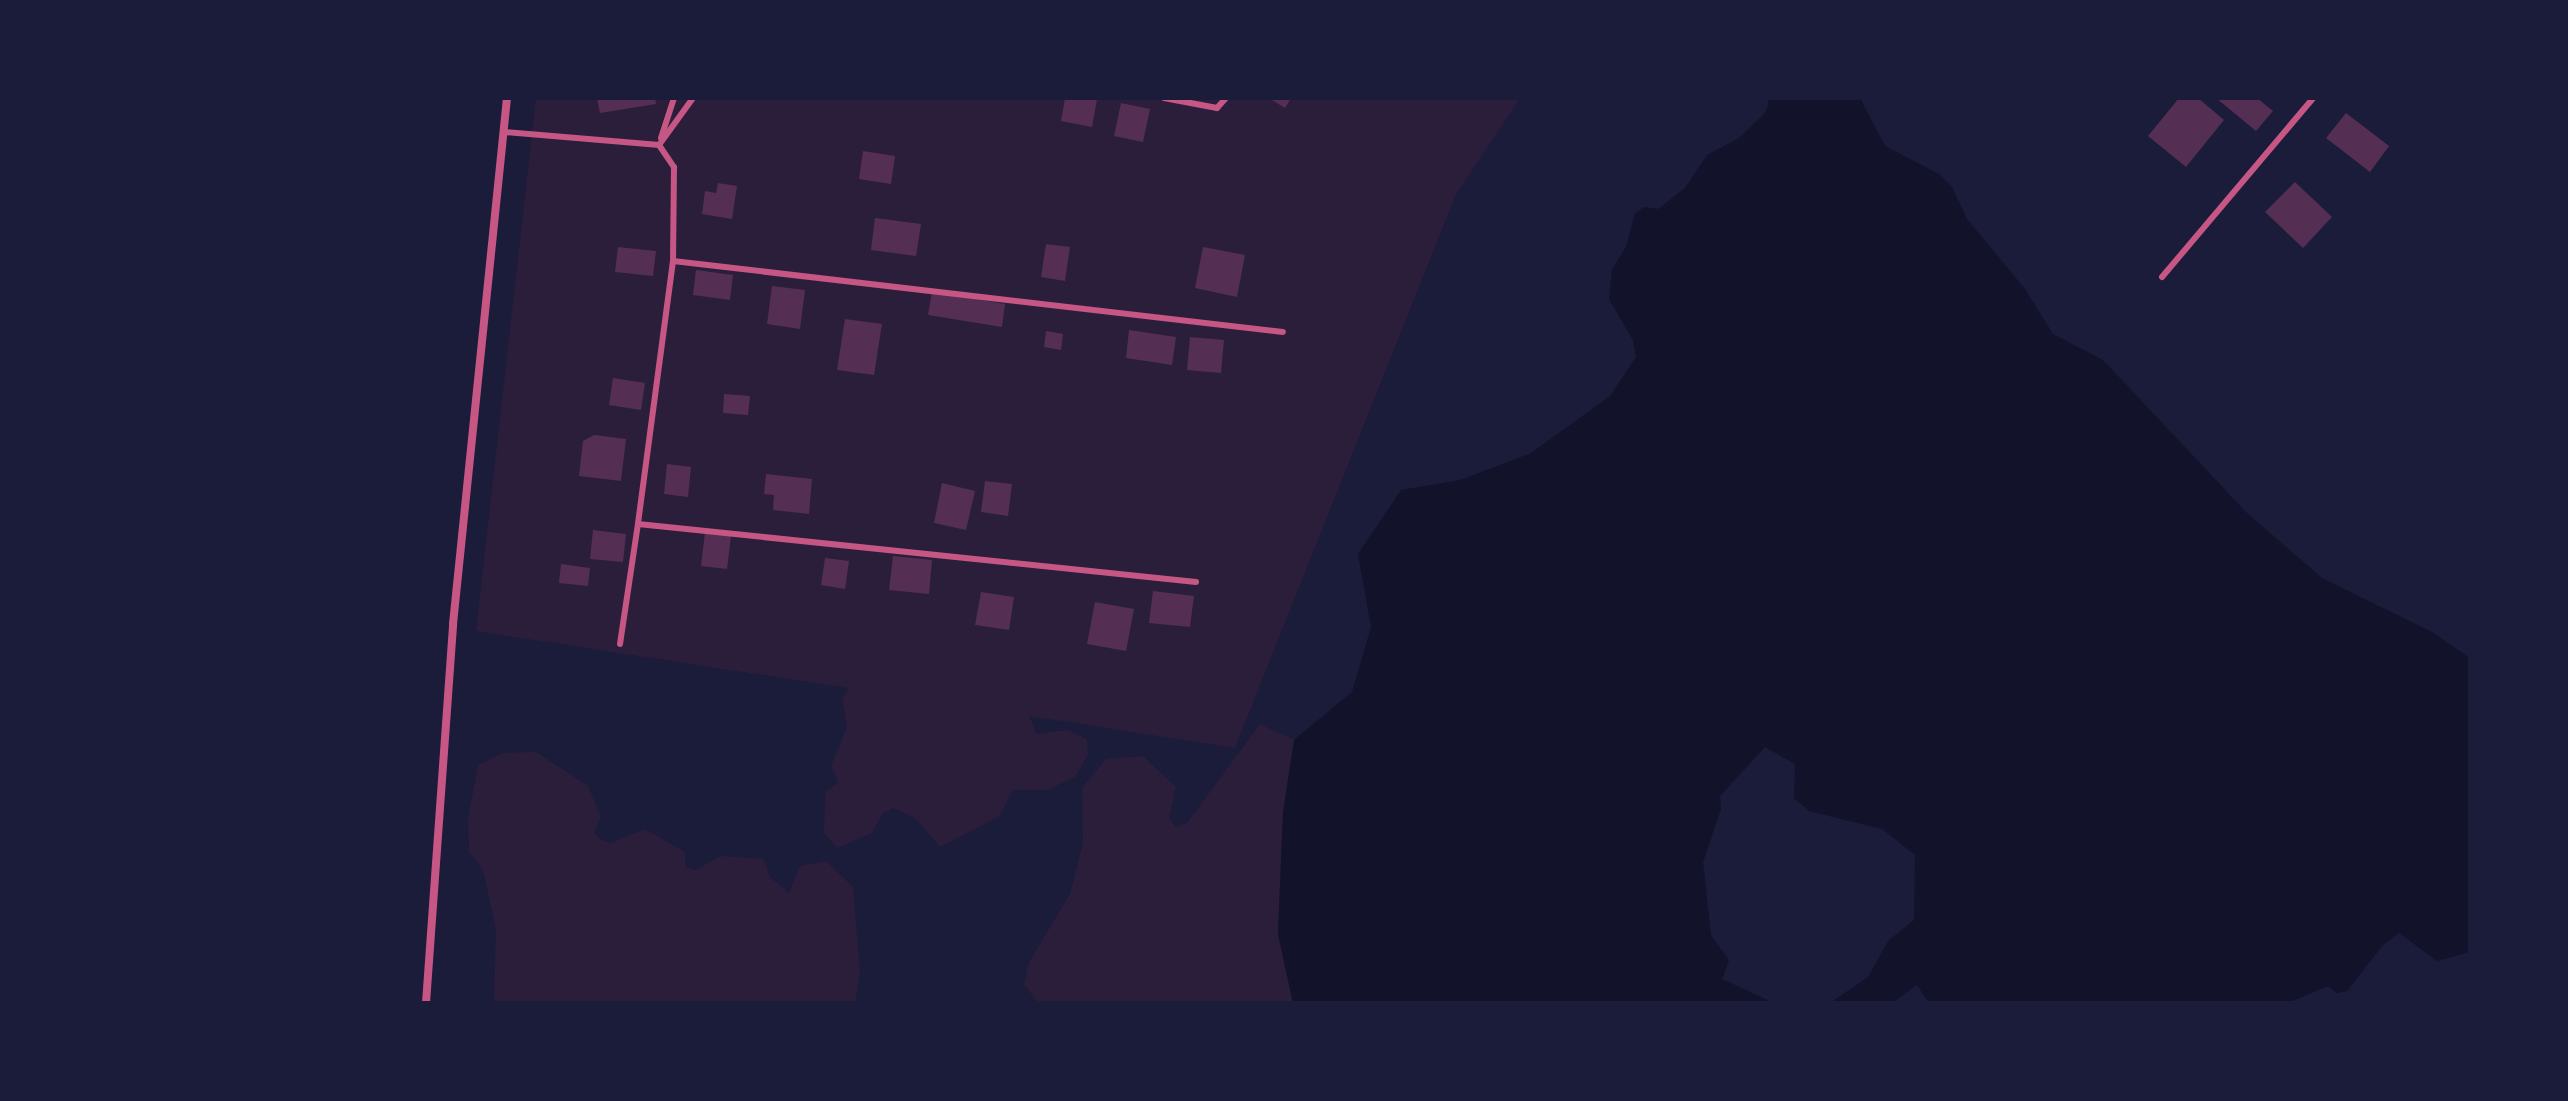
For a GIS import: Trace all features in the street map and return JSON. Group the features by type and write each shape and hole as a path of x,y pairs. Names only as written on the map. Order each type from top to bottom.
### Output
{"street":[{"path":"426,1003 453,624 507,98"}],"lane":[{"path":"659,145 674,98"},
{"path":"659,145 693,98"},
{"path":"1164,98 1217,108 1226,98"},
{"path":"2162,277 2313,98"},
{"path":"504,132 659,145"},
{"path":"620,644 673,261 674,167 659,145"},
{"path":"673,261 1283,332"},
{"path":"638,524 1196,582"}],"shaded area":[{"path":"536,98 1520,98 1456,194 1235,748 1029,716 1037,734 1068,730 1087,739 1088,755 1075,777 1047,790 1013,790 1000,816 940,847 915,818 893,808 883,813 872,833 837,848 824,833 825,793 838,782 831,766 847,727 842,700 848,688 476,631"},
{"path":"1764,98 1860,98 1885,146 1939,174 1952,187 1967,219 2025,289 2053,334 2103,360 2247,513 2322,578 2432,632 2470,658 2470,952 2437,961 2399,933 2383,945 2347,991 2337,993 2328,986 2288,1003 1929,1003 1917,985 1892,1003 1830,1003 1868,977 1889,940 1914,920 1915,855 1882,829 1809,811 1794,798 1795,764 1765,747 1720,796 1721,809 1703,862 1711,935 1729,960 1722,979 1774,1003 1293,1003 1278,934 1283,813 1294,740 1352,692 1371,627 1358,554 1401,490 1460,480 1531,453 1610,396 1636,357 1633,340 1609,299 1612,269 1626,247 1635,213 1644,207 1658,209 1685,188 1707,155 1739,138 1765,113 1769,102"},
{"path":"1260,724 1294,740 1283,813 1278,934 1293,1003 1038,1003 1024,984 1029,962 1070,894 1083,843 1082,788 1106,759 1143,756 1176,787 1169,818 1176,827 1187,823"},
{"path":"536,752 588,786 601,817 594,832 601,840 611,843 645,829 685,852 685,867 695,870 721,856 764,859 770,877 789,893 800,866 826,861 853,887 860,973 855,1003 494,1003 496,929 483,870 469,852 468,818 478,765 502,753"}],"building":[{"path":"597,98 655,98 656,104 600,113"},
{"path":"1065,98 1097,99 1092,127 1061,121"},
{"path":"1269,98 1291,98 1285,108"},
{"path":"2179,98 2198,98 2224,120 2186,167 2148,136"},
{"path":"2216,98 2257,98 2273,111 2256,131"},
{"path":"1121,103 1150,109 1143,142 1114,136"},
{"path":"2346,113 2389,146 2370,172 2326,138"},
{"path":"863,151 895,156 891,184 859,179"},
{"path":"2295,182 2332,217 2303,248 2265,212"},
{"path":"718,183 737,186 732,219 702,214 705,191 716,193"},
{"path":"875,218 921,224 916,256 871,250"},
{"path":"1046,244 1070,247 1065,281 1041,277"},
{"path":"618,247 656,251 653,276 615,272"},
{"path":"1203,247 1245,255 1237,297 1195,288"},
{"path":"696,270 733,275 730,300 693,295"},
{"path":"772,286 805,290 800,329 767,324"},
{"path":"932,292 1005,304 1002,327 928,315"},
{"path":"845,319 882,324 874,375 837,370"},
{"path":"1129,330 1176,337 1172,365 1126,358"},
{"path":"1046,331 1063,334 1061,350 1044,347"},
{"path":"1190,337 1224,340 1221,373 1187,370"},
{"path":"613,378 645,383 641,410 609,405"},
{"path":"724,394 750,396 748,415 723,413"},
{"path":"594,435 626,439 621,481 579,476 583,441"},
{"path":"667,464 691,467 688,497 664,494"},
{"path":"766,474 812,479 809,514 773,510 774,495 764,494"},
{"path":"985,481 1012,484 1008,516 981,512"},
{"path":"942,483 975,491 966,530 934,523"},
{"path":"593,530 626,534 623,562 590,559"},
{"path":"705,532 731,536 727,569 701,566"},
{"path":"893,556 932,560 929,594 889,590"},
{"path":"825,558 849,561 845,589 821,585"},
{"path":"561,564 590,568 588,586 559,583"},
{"path":"1153,591 1194,596 1190,627 1149,623"},
{"path":"981,592 1014,597 1009,630 975,625"},
{"path":"1095,602 1134,609 1126,651 1087,644"}]}
